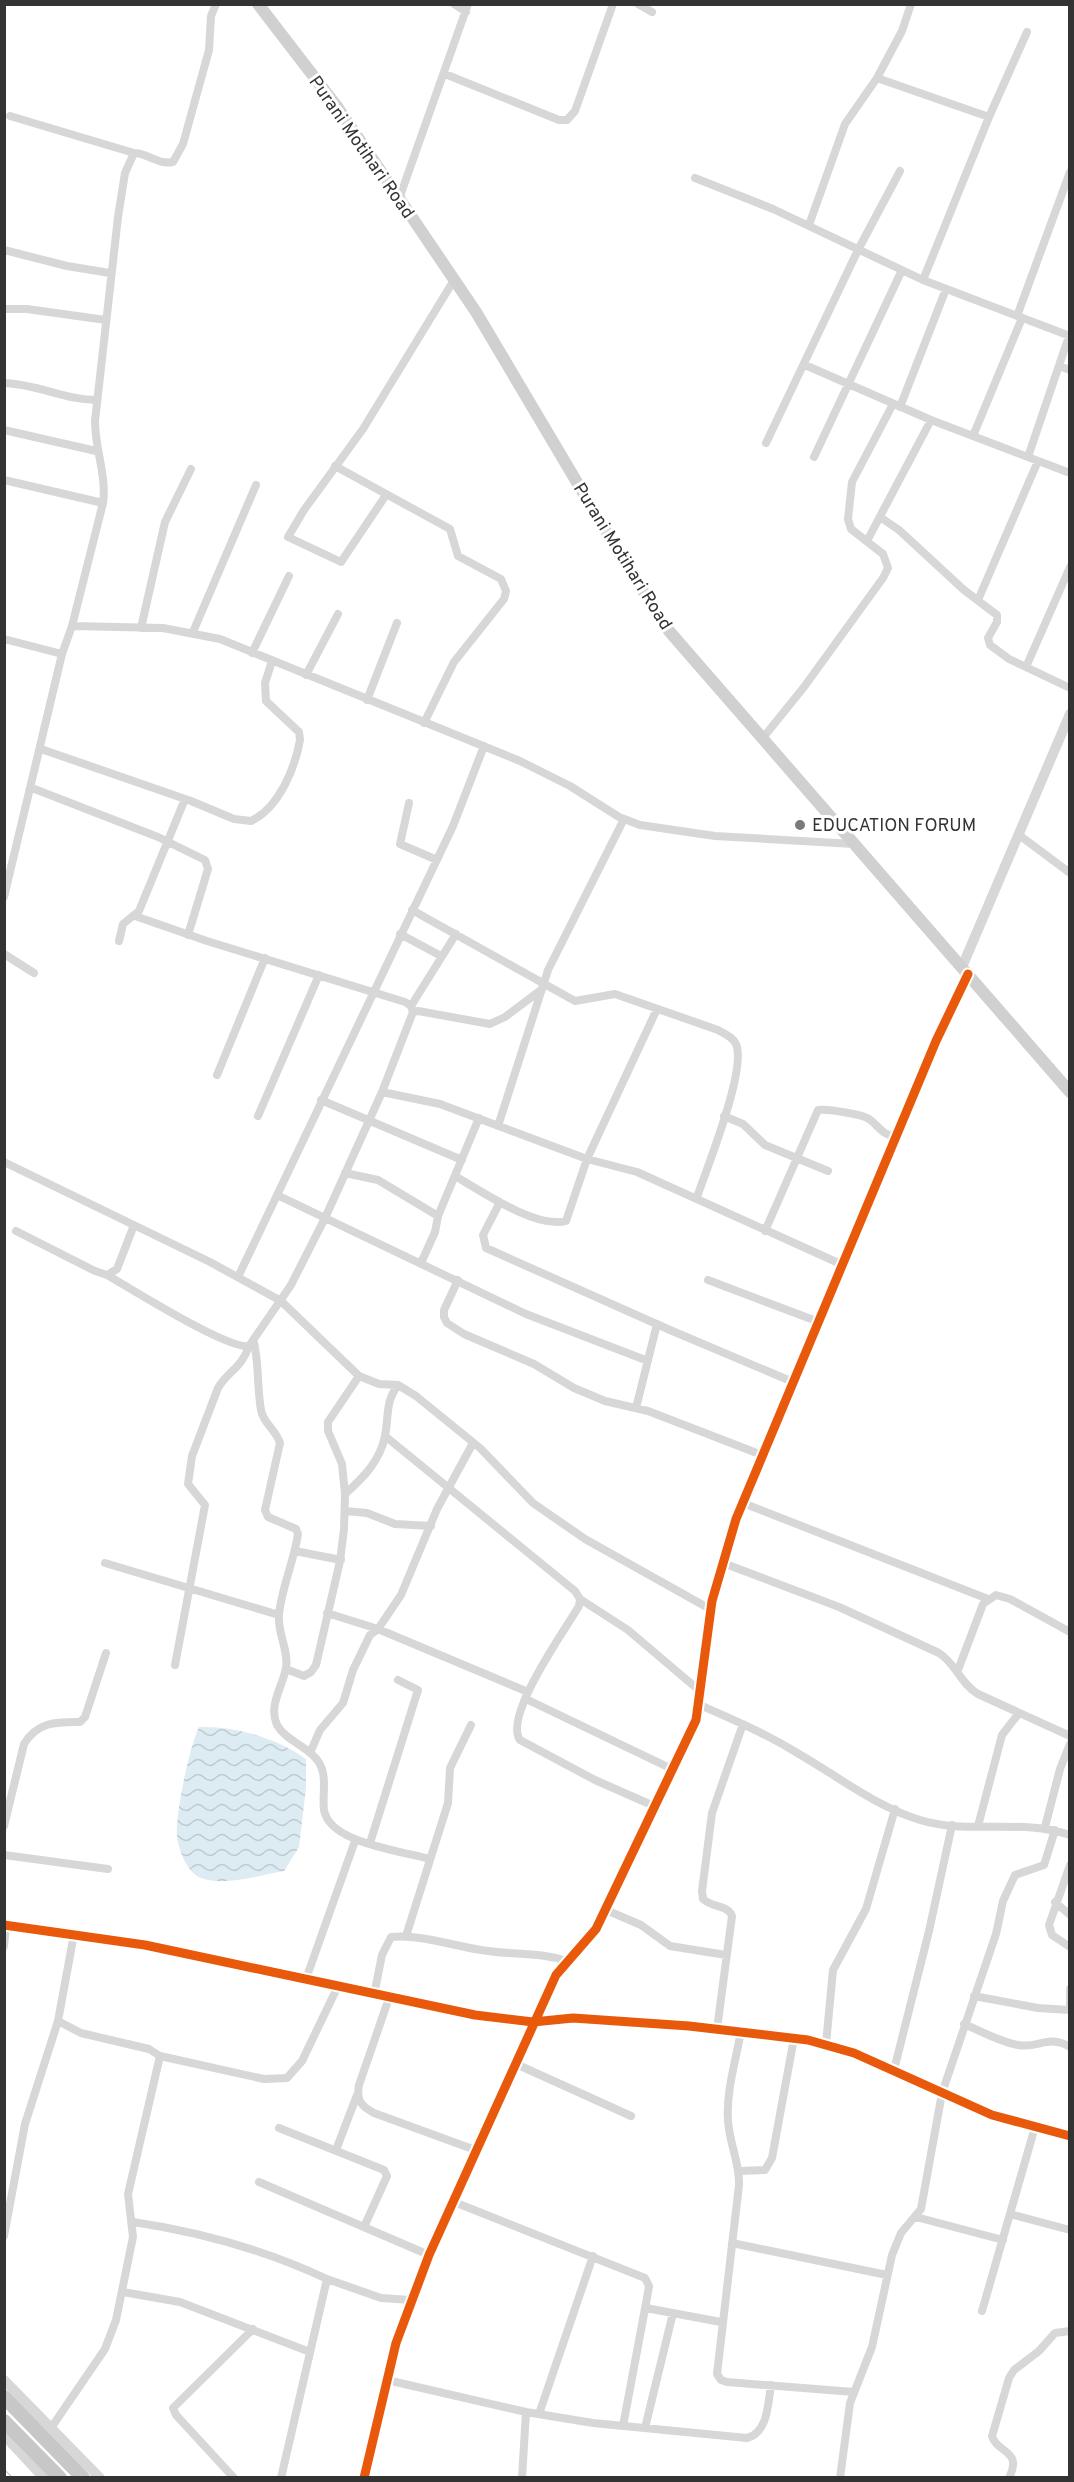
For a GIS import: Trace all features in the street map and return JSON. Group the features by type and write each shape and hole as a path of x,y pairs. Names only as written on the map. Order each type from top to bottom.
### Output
{"highway":[{"path":"4,2397 83,2478"},
{"path":"4,2421 60,2478"}],"main road":[{"name":"Purani Motihari Road","path":"258,4 338,108 454,280 511,368 659,618 1070,1092"}],"street":[{"path":"10,116 134,153 142,153 165,163 173,162 177,156 209,50 211,16 216,4"},
{"path":"399,199 467,8 454,4"},
{"path":"445,74 559,120 567,120 575,111 613,4"},
{"path":"638,4 652,12"},
{"path":"808,225 845,124 877,78 902,31 911,4"},
{"path":"923,280 989,117 1027,32"},
{"path":"877,78 989,117"},
{"path":"4,897 32,788 62,654 72,626 103,503 104,478 96,451 97,400 110,273 125,173 134,153"},
{"path":"766,443 858,250 900,171"},
{"path":"973,436 1020,317 1070,172"},
{"path":"695,178 808,225 923,280 1069,336 1028,457"},
{"path":"4,250 67,266 110,273"},
{"path":"814,457 902,270"},
{"path":"386,495 341,562 288,537 335,466 363,429 454,280"},
{"path":"762,739 804,687 888,568 882,554 848,524 852,482 897,406 946,289"},
{"path":"4,309 27,309 106,320"},
{"path":"805,365 931,420 1070,473"},
{"path":"1059,366 1070,370"},
{"path":"4,383 40,388 70,398 97,400"},
{"path":"867,542 931,420"},
{"path":"4,430 96,451"},
{"path":"978,600 1038,461"},
{"path":"335,466 450,529 458,556 501,579 506,591 498,607 454,662 424,723"},
{"path":"141,628 165,522 191,469"},
{"path":"4,480 103,503"},
{"path":"193,632 256,485"},
{"path":"880,517 899,530 997,615 997,622 988,638 990,645 1009,659 1070,688"},
{"path":"1026,667 1070,567"},
{"path":"252,653 289,576"},
{"path":"306,675 338,614"},
{"path":"367,700 397,623"},
{"path":"72,626 193,632 220,639 549,774 624,819 640,825 688,834 854,844"},
{"path":"4,639 62,654"},
{"path":"41,749 185,799 234,819 251,821 268,808 282,788 300,740 299,732 266,701 265,683 272,661"},
{"path":"364,2478 387,2380 411,2300 429,2255 556,1975 585,1942 606,1910 696,1720 700,1705 710,1609 743,1503 1070,714"},
{"path":"238,1277 372,991 437,860 467,795 484,746"},
{"path":"32,788 166,841 199,856 208,864 188,935"},
{"path":"119,941 123,924 135,916 185,799"},
{"path":"409,803 400,844 437,860"},
{"path":"498,1126 543,985 624,819"},
{"path":"1019,835 1070,873"},
{"path":"412,910 543,985 575,1000 615,994 718,1030 736,1043 736,1070 724,1116 697,1197"},
{"path":"135,916 188,935 372,991 418,1011 490,1024 505,1017 543,985"},
{"path":"400,934 441,956"},
{"path":"175,1665 205,1505 188,1484 189,1468 218,1388 224,1378 239,1367 251,1344 281,1301 326,1218 382,1092 412,1009 441,956 456,934"},
{"path":"4,954 34,973"},
{"path":"217,1075 265,958"},
{"path":"258,1116 319,975"},
{"path":"455,1176 500,1202 544,1220 558,1223 566,1221 587,1159 657,1009"},
{"path":"382,1092 440,1104 587,1159 626,1168 697,1197 765,1231 843,1265"},
{"path":"321,1101 462,1160"},
{"path":"765,1231 818,1110 862,1116 869,1119 882,1132 896,1137"},
{"path":"724,1116 743,1124 765,1145 828,1171"},
{"path":"421,1263 479,1118"},
{"path":"4,1162 238,1277 281,1301 359,1376 379,1384 398,1385 416,1396 473,1443 532,1503 585,1539 710,1609"},
{"path":"345,1173 378,1180 438,1216"},
{"path":"277,1195 526,1314 648,1361"},
{"path":"500,1202 483,1235 486,1248 793,1382"},
{"path":"107,1275 117,1269 134,1225"},
{"path":"16,1231 107,1275 237,1346 251,1344"},
{"path":"458,1280 444,1310 447,1323 454,1328 534,1364 574,1388 605,1401 636,1408 762,1455"},
{"path":"708,1280 819,1322"},
{"path":"636,1408 657,1324"},
{"path":"251,1344 259,1367 261,1409 280,1443 265,1510 268,1517 296,1529 298,1534 279,1615 286,1669 276,1698 275,1719 285,1734 318,1760 322,1769 325,1816 330,1824 355,1841 430,1859"},
{"path":"286,1669 297,1675 311,1672 316,1665 341,1560 345,1511 342,1464 328,1431 328,1422 359,1376"},
{"path":"345,1494 376,1462 385,1436 388,1401 398,1385"},
{"path":"385,1436 449,1486 580,1599 628,1630 701,1692"},
{"path":"310,1753 320,1730 343,1703 360,1653 370,1635 378,1629 401,1595 449,1486 473,1443"},
{"path":"743,1503 988,1599"},
{"path":"345,1511 368,1513 395,1524 431,1526"},
{"path":"295,1551 341,1560"},
{"path":"105,1563 279,1615"},
{"path":"723,1563 839,1607 939,1653 958,1670 965,1686 1070,1736"},
{"path":"958,1670 988,1599 996,1595 1010,1599 1070,1632"},
{"path":"580,1599 579,1606 527,1695 516,1724 516,1734 520,1740 595,1780 654,1806"},
{"path":"327,1613 378,1629 527,1695 672,1769"},
{"path":"4,1826 24,1744 28,1737 52,1721 80,1722 85,1717 106,1653"},
{"path":"370,1843 418,1690 398,1680"},
{"path":"700,1705 743,1724 895,1809 920,1820 952,1825 1045,1827 1070,1835"},
{"path":"978,1826 1002,1735 1019,1713"},
{"path":"717,2029 732,1916 726,1908 708,1904 703,1899 702,1891 712,1813 743,1724"},
{"path":"406,1936 448,1803 450,1768 471,1725"},
{"path":"1045,1827 1060,1769 1070,1744"},
{"path":"826,2044 833,1970 866,1909 895,1809"},
{"path":"894,2070 929,1931 952,1825"},
{"path":"840,2478 848,2415 854,2392 868,2359 887,2275 901,2233 916,2217 924,2201 942,2093 996,1934 1010,1884 1018,1871 1040,1868 1044,1865 1055,1830"},
{"path":"306,1979 355,1841"},
{"path":"4,1855 108,1869"},
{"path":"1070,1864 1050,1918 1050,1931 1070,1947"},
{"path":"1055,1902 1070,1915"},
{"path":"606,1910 641,1925 670,1946 726,1955"},
{"path":"4,1946 5,1925 145,1945 475,2015 533,2022 573,2018 741,2031 794,2038 826,2044 894,2070 992,2115 1070,2136"},
{"path":"4,2236 25,2124 58,2021 75,1934"},
{"path":"374,1995 385,1945 391,1937 406,1936 490,1952 546,1954 567,1960"},
{"path":"58,2021 81,2033 149,2049 160,2056 264,2079 287,2078 302,2061 338,1986"},
{"path":"974,1996 1038,2008 1070,2010 1070,1989"},
{"path":"336,2150 389,1998"},
{"path":"964,2024 1015,2045 1027,2046 1054,2041 1070,2047"},
{"path":"741,2031 728,2108 731,2146 740,2171 716,2366 721,2380 854,2392"},
{"path":"740,2171 756,2172 769,2166 794,2038"},
{"path":"51,2428 105,2349 116,2320 123,2292 133,2222 128,2194 160,2056"},
{"path":"516,2064 631,2116"},
{"path":"357,2095 365,2108 478,2151"},
{"path":"982,2312 1035,2127"},
{"path":"279,2128 384,2170 387,2176 364,2227"},
{"path":"259,2182 429,2255"},
{"path":"454,2202 645,2278 649,2286 646,2308 623,2426"},
{"path":"1010,2214 1070,2230"},
{"path":"916,2217 1002,2240"},
{"path":"133,2222 182,2230 244,2246 381,2298 411,2300"},
{"path":"732,2243 887,2275"},
{"path":"539,2414 593,2256"},
{"path":"281,2478 327,2279"},
{"path":"123,2292 180,2302 310,2352"},
{"path":"646,2308 721,2322"},
{"path":"645,2428 673,2313"},
{"path":"234,2478 176,2415 174,2408 253,2329"},
{"path":"1009,2478 1013,2464 1012,2457 1008,2451 995,2445 992,2436 1009,2378 1014,2370 1039,2351 1055,2333 1070,2331"},
{"path":"4,2380 100,2478"},
{"path":"387,2380 526,2412 623,2426 747,2438 755,2436 765,2418 771,2385"},
{"path":"522,2478 526,2412"},
{"path":"4,2436 44,2478"}],"water":[{"path":"199,1727 241,1731 269,1739 306,1759 306,1788 299,1847 284,1871 231,1881 210,1880 196,1875 184,1860 177,1835 178,1812 191,1749"}],"railway":[{"path":"4,2472 10,2478"}],"cycle path":[{"path":"364,2478 396,2343 429,2255 556,1975 596,1929 696,1720 712,1601 736,1519 936,1041 968,974"},
{"path":"4,1925 145,1945 475,2015 533,2022 573,2018 689,2026 808,2040 854,2053 992,2115 1070,2136"}],"place":[{"name":"EDUCATION FORUM","path":"800,825"}]}
